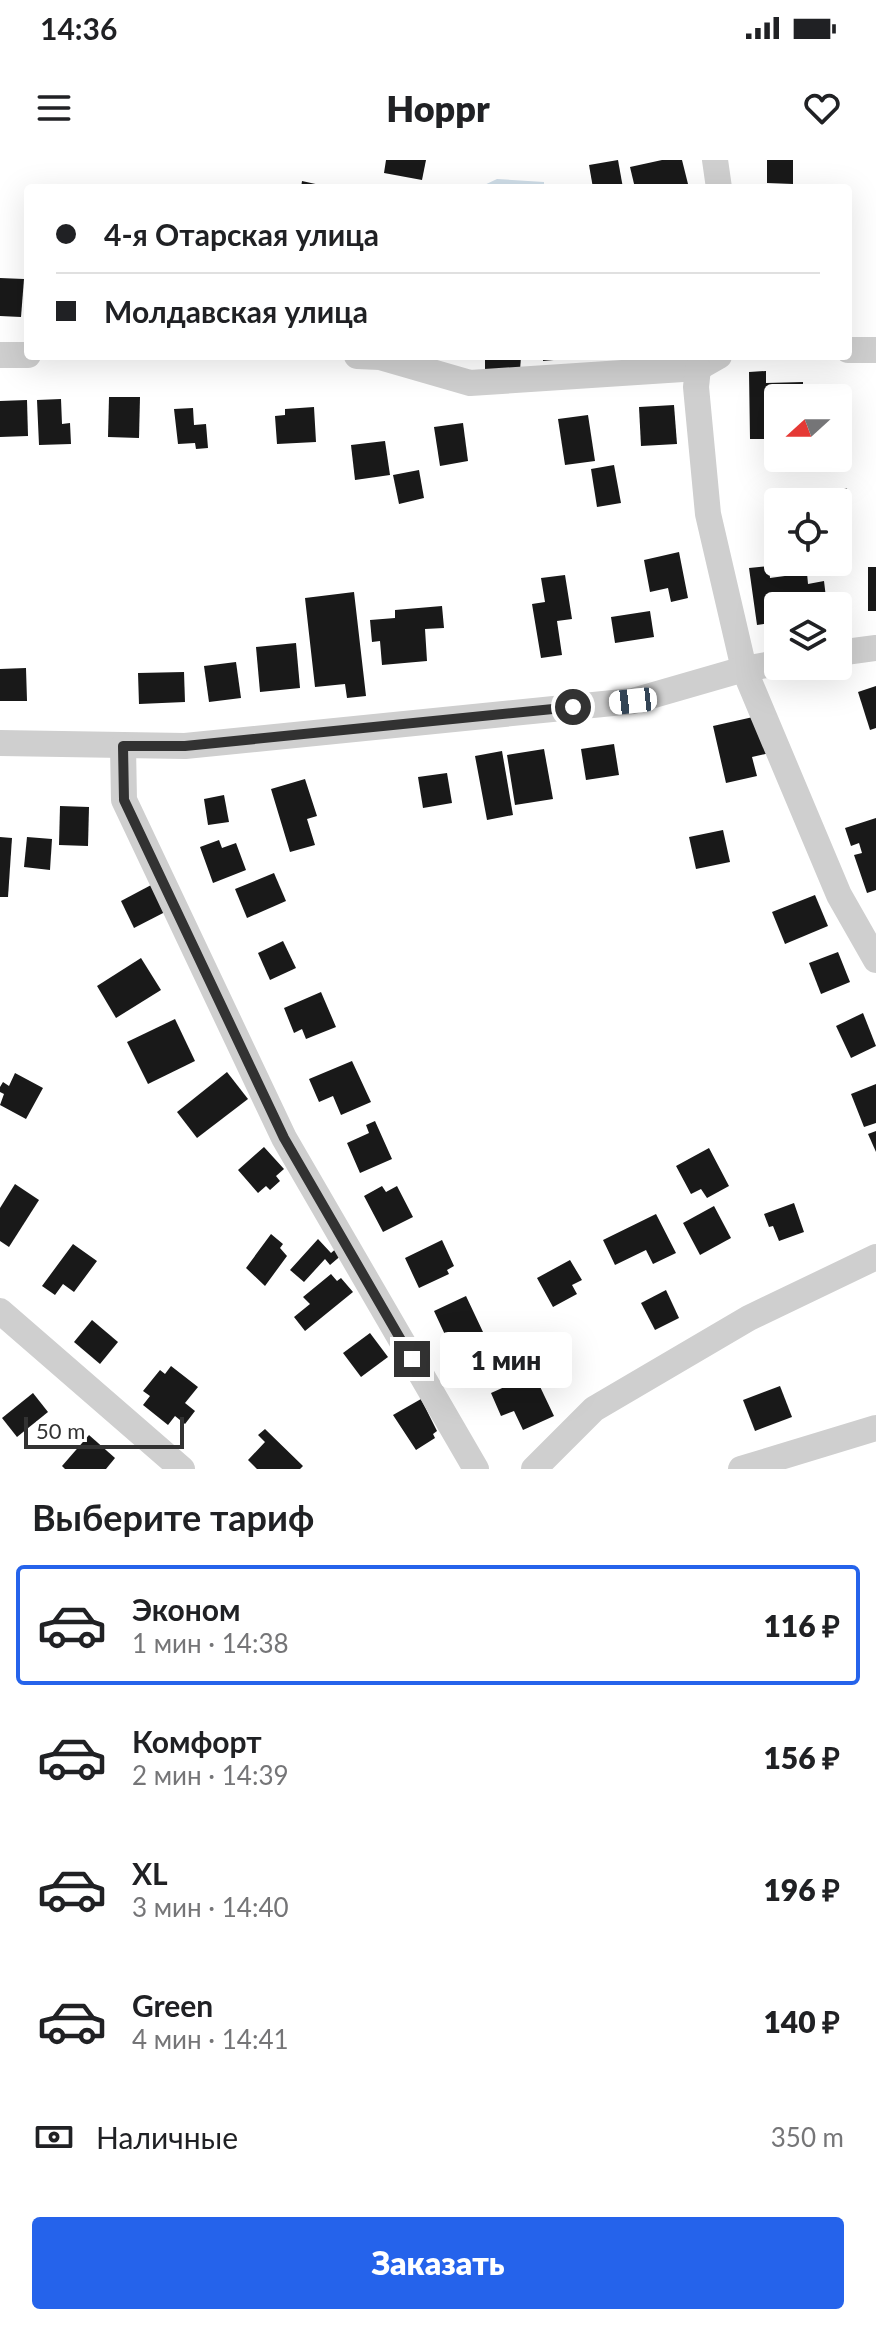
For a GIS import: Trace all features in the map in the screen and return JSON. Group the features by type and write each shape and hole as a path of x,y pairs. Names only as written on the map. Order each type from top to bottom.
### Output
{"street":[{"path":"715,160 718,184"},
{"path":"852,350 876,350"},
{"path":"0,355 24,355"},
{"path":"390,360 470,383 708,362"},
{"path":"708,362 696,387 708,514 744,669 839,895 876,960"},
{"path":"852,651 876,648"},
{"path":"0,743 185,746 633,701 764,665"},
{"path":"123,746 124,800 284,1138 476,1469"},
{"path":"534,1469 594,1409 749,1318 876,1257"},
{"path":"0,1311 182,1469"},
{"path":"741,1469 876,1428"}],"shaded area":[{"path":"497,179 544,182 544,184 486,184"}],"building":[{"path":"386,160 426,160 422,180 384,173"},
{"path":"618,160 622,184 592,184 589,165"},
{"path":"662,160 682,160 688,184 634,184 630,167"},
{"path":"767,160 793,160 793,184 767,183"},
{"path":"0,278 24,279 21,317 0,316"},
{"path":"485,360 521,360 520,371 485,370"},
{"path":"766,371 766,383 803,382 764,384 764,439 750,439 749,372"},
{"path":"109,397 140,397 139,438 108,437"},
{"path":"61,399 62,424 70,423 71,444 39,445 37,400"},
{"path":"27,400 28,436 0,437 0,401"},
{"path":"674,405 677,444 641,446 639,407"},
{"path":"314,407 316,442 277,444 275,416 285,415 285,409"},
{"path":"193,408 194,425 206,424 208,448 196,449 195,443 178,444 174,409"},
{"path":"588,415 595,461 565,465 558,419"},
{"path":"463,423 468,461 440,466 434,427"},
{"path":"385,441 390,475 355,480 351,445"},
{"path":"614,465 621,503 597,507 591,469"},
{"path":"419,470 424,498 399,504 393,475"},
{"path":"679,552 688,598 671,602 668,588 650,592 644,560"},
{"path":"764,566 764,576 770,578 807,576 808,584 824,581 825,592 764,592 764,624 757,625 749,568"},
{"path":"868,567 876,567 876,611 868,611"},
{"path":"565,575 572,619 557,621 562,655 541,658 532,604 545,602 541,578"},
{"path":"354,592 366,696 347,698 345,684 315,687 305,598"},
{"path":"442,606 444,628 425,629 427,661 382,665 380,641 372,642 370,620 395,618 395,610"},
{"path":"650,611 654,637 615,643 611,617"},
{"path":"296,643 300,688 260,692 256,647"},
{"path":"236,662 241,698 209,702 204,666"},
{"path":"26,668 27,701 0,701 0,669"},
{"path":"184,672 185,702 139,704 138,673"},
{"path":"876,686 876,728 870,730 858,692"},
{"path":"762,715 770,753 752,757 757,776 726,783 713,726"},
{"path":"614,744 619,775 586,780 581,749"},
{"path":"544,749 553,799 515,805 507,755"},
{"path":"502,751 513,815 487,820 475,756"},
{"path":"447,773 452,803 423,808 418,777"},
{"path":"305,779 317,816 307,819 315,845 290,852 271,789"},
{"path":"224,795 229,822 208,825 204,799"},
{"path":"60,806 89,807 88,846 59,845"},
{"path":"876,818 876,890 867,893 854,855 862,853 859,843 851,846 845,828"},
{"path":"723,830 730,862 696,869 689,837"},
{"path":"0,837 12,838 8,897 0,897"},
{"path":"27,837 52,839 50,870 24,867"},
{"path":"219,840 222,848 236,843 246,870 213,883 200,847"},
{"path":"274,873 286,901 247,918 235,889"},
{"path":"153,884 167,911 134,928 121,901"},
{"path":"815,895 828,926 785,944 772,912"},
{"path":"283,941 296,968 270,980 258,953"},
{"path":"838,952 850,982 821,994 809,963"},
{"path":"141,958 161,990 116,1018 97,986"},
{"path":"321,992 336,1027 306,1039 302,1029 294,1033 284,1008"},
{"path":"863,1013 876,1046 851,1058 836,1026"},
{"path":"175,1019 195,1061 148,1084 127,1042"},
{"path":"352,1061 371,1102 341,1115 333,1096 319,1102 309,1079"},
{"path":"227,1072 248,1099 197,1138 177,1112"},
{"path":"15,1073 43,1088 26,1119 0,1105 4,1094 0,1092 0,1087 3,1082 9,1086"},
{"path":"876,1084 876,1123 864,1127 851,1094"},
{"path":"375,1121 392,1159 360,1173 347,1143 369,1133 366,1125"},
{"path":"876,1131 876,1152 868,1134"},
{"path":"264,1147 284,1169 276,1176 280,1181 270,1190 266,1186 258,1193 238,1170"},
{"path":"709,1148 729,1186 707,1198 701,1189 691,1194 676,1166"},
{"path":"15,1184 39,1200 9,1247 0,1241 0,1208"},
{"path":"382,1186 386,1192 397,1186 413,1217 383,1232 364,1196"},
{"path":"794,1203 804,1232 779,1241 764,1214"},
{"path":"714,1206 731,1238 700,1255 683,1223"},
{"path":"656,1214 676,1253 653,1264 646,1250 615,1265 603,1240"},
{"path":"271,1234 283,1244 280,1248 287,1256 265,1286 246,1268"},
{"path":"318,1239 331,1253 338,1247 344,1253 330,1265 325,1259 304,1282 290,1270"},
{"path":"442,1240 454,1266 447,1270 449,1274 419,1288 405,1258"},
{"path":"73,1244 97,1261 74,1292 63,1284 55,1295 42,1286"},
{"path":"570,1260 582,1280 572,1285 577,1294 553,1307 537,1278"},
{"path":"331,1274 337,1281 341,1278 353,1292 305,1331 294,1317 310,1304 303,1297"},
{"path":"666,1290 679,1318 655,1330 641,1303"},
{"path":"466,1296 483,1332 463,1341 459,1333 447,1339 434,1311"},
{"path":"92,1320 118,1342 100,1364 74,1342"},
{"path":"370,1333 388,1357 361,1377 343,1353"},
{"path":"171,1366 198,1387 185,1403 195,1411 185,1424 175,1416 168,1425 143,1405 150,1396 143,1391 160,1370 165,1374"},
{"path":"534,1374 554,1416 523,1430 514,1411 501,1416 491,1393"},
{"path":"780,1386 792,1417 755,1431 743,1400"},
{"path":"33,1393 48,1412 17,1437 2,1418"},
{"path":"421,1399 437,1431 433,1434 435,1438 416,1450 393,1415"},
{"path":"265,1429 303,1466 300,1469 257,1469 248,1460 265,1442 258,1435"},
{"path":"89,1435 115,1458 106,1469 65,1469 62,1466"}],"route":[{"path":"412,1359 284,1138 124,800 123,746 185,746 573,707"}]}
